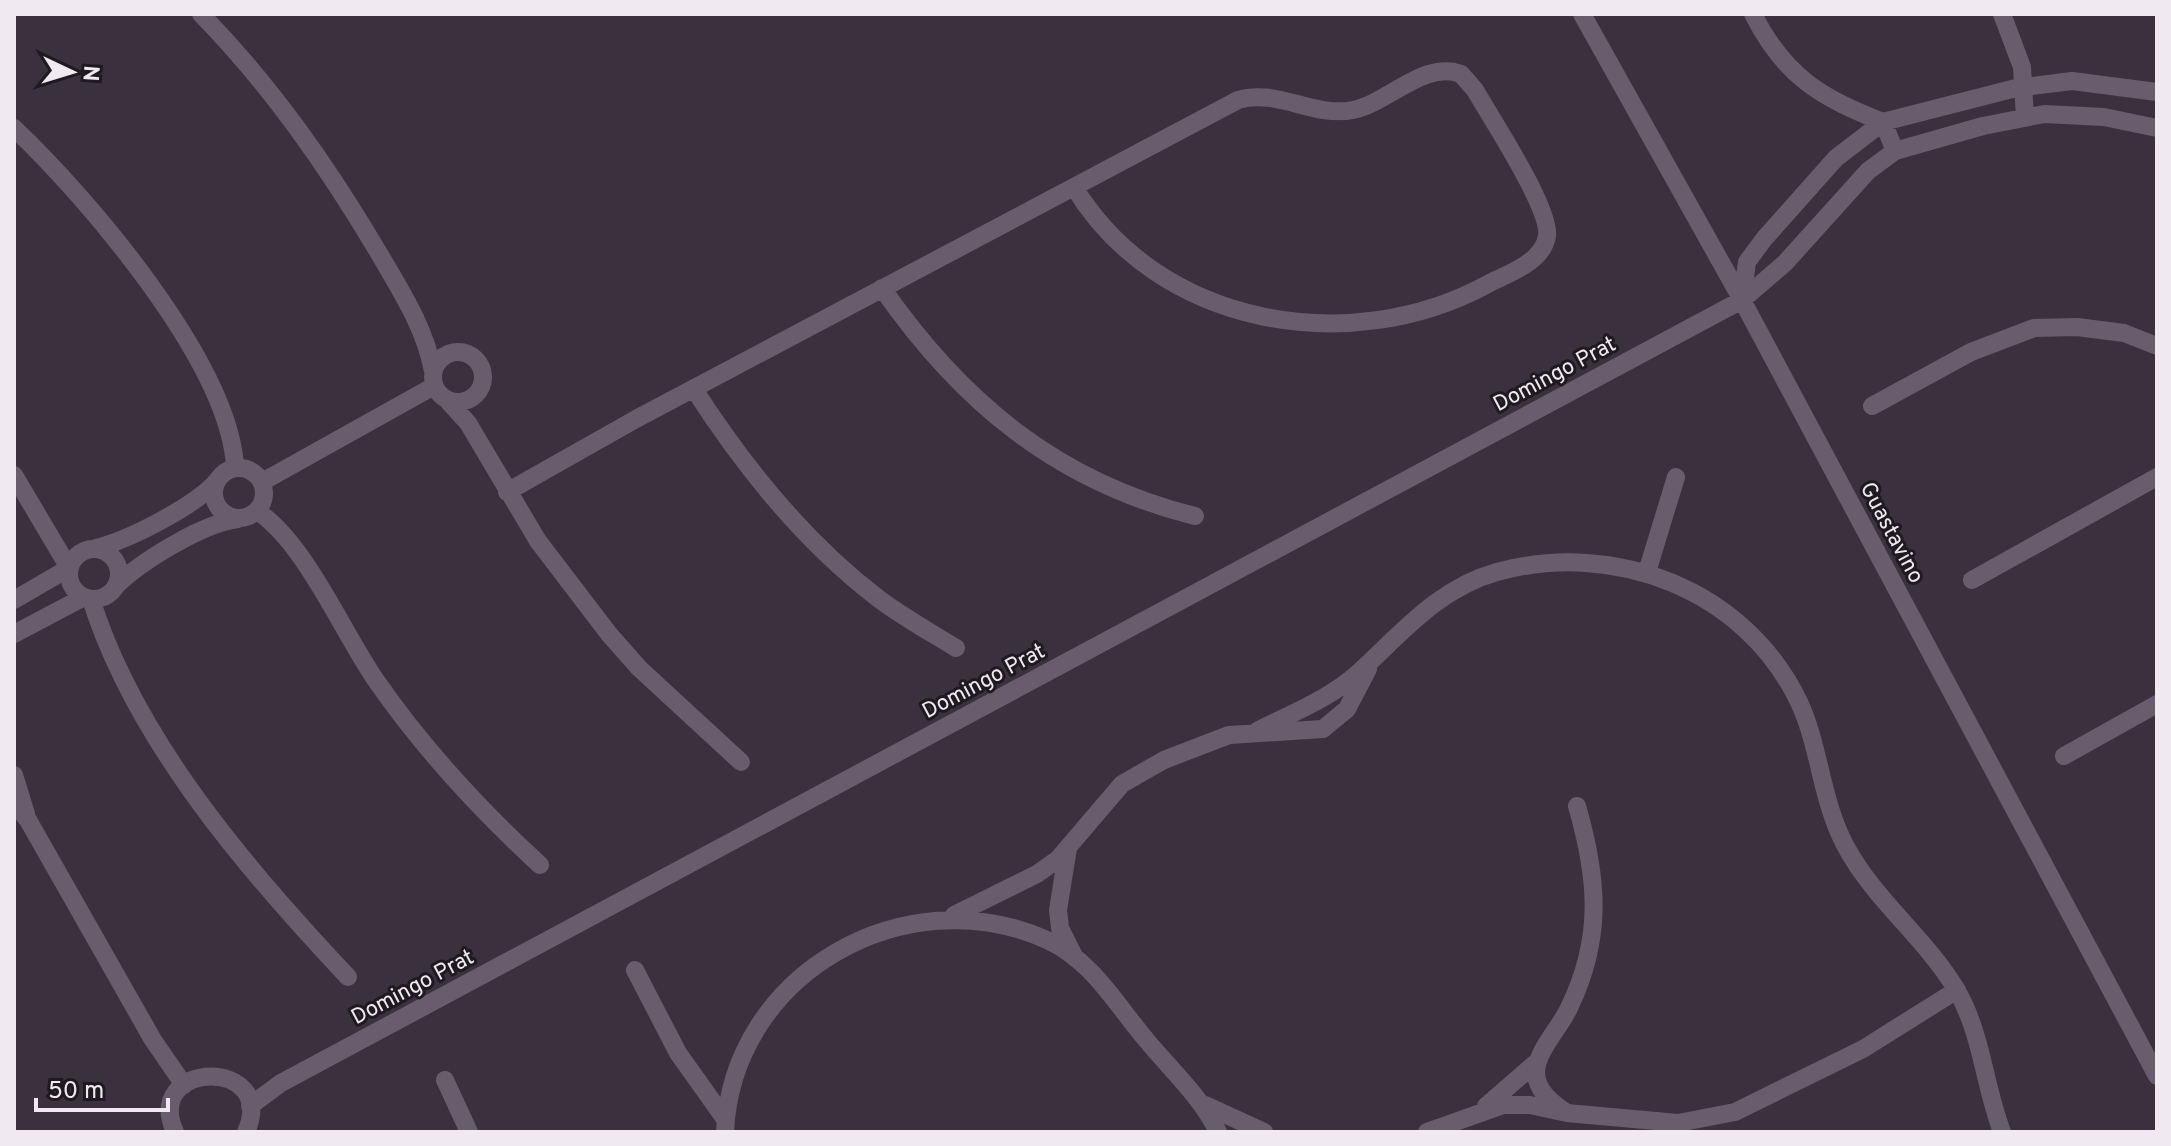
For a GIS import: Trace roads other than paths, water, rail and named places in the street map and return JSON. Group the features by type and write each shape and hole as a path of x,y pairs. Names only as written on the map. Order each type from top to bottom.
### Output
{"street":[{"path":"201,14 264,83 305,137 344,193 420,326 431,338 478,362 482,383 476,429 480,442"},
{"name":"Guastavino","path":"1582,14 1742,300 2157,1076"},
{"path":"1753,14 1781,60 1798,78 1818,94 1883,122 1895,151 2044,114 2104,117 2157,128"},
{"path":"2002,14 2014,39 2022,67 2025,118"},
{"path":"507,492 882,288 1238,100 1269,97 1324,112 1347,112 1376,103 1436,72 1452,71 1467,79 1475,90 1541,208 1547,234 1537,257 1477,290 1440,306 1371,323 1308,325 1277,321 1217,304 1161,275 1118,243 1074,187"},
{"path":"1742,300 1747,262 1764,239 1836,158 1883,122 2023,87 2072,81 2157,92"},
{"path":"14,128 106,226 158,297 229,425 235,468"},
{"name":"Domingo Prat","path":"250,1106 281,1083 1742,300 1785,263 1868,171 1895,151"},
{"path":"1764,239 1785,263"},
{"path":"882,288 910,327 962,387 1023,438 1114,491 1195,516"},
{"path":"420,326 433,378 480,442 538,541 639,668 741,762"},
{"path":"1872,406 1971,352 2034,328 2077,327 2155,340"},
{"path":"262,482 433,378 440,359 460,352"},
{"path":"448,401 469,399 482,383"},
{"path":"694,389 754,474 819,545 879,599 956,648"},
{"path":"14,600 69,568 76,555 116,542 194,500 235,468 250,470 262,482 264,497 257,511 219,523 137,568 106,596 88,598 14,634"},
{"path":"14,475 69,568 70,582 88,598 117,666 176,764 273,896 348,977"},
{"path":"1647,572 1676,477"},
{"path":"1972,580 2157,477"},
{"path":"217,481 214,495 219,508 238,519"},
{"path":"257,511 290,538 376,680 424,742 500,828 540,865"},
{"path":"53,539 109,553 117,565 116,586"},
{"path":"940,921 1008,891 1058,859 1122,784 1191,747 1257,731 1311,704 1356,675 1377,652 1452,591 1495,572 1561,561 1608,564 1647,572 1698,593 1741,625 1774,662 1800,705 1825,794 1844,843 1877,893 1923,943 1957,990 1973,1023 2002,1132"},
{"path":"1257,731 1313,732 1337,719 1347,709 1377,652"},
{"path":"2064,756 2157,704"},
{"path":"14,775 28,820"},
{"path":"14,803 28,820 153,1040 184,1085"},
{"path":"1481,1111 1538,1061 1569,1008 1591,941 1595,879 1577,806"},
{"path":"1069,846 1059,896 1059,923 1075,958"},
{"path":"1032,877 1052,886 1059,896"},
{"path":"1007,924 1003,909 1008,891"},
{"path":"725,1126 731,1080 754,1029 808,968 839,950 888,930 971,918 1007,924 1035,935 1075,958 1117,999 1145,1039 1205,1105 1239,1128 1264,1132"},
{"path":"1035,935 1049,933 1059,923"},
{"path":"635,970 661,1024 725,1126"},
{"path":"1427,1132 1481,1111 1530,1105 1567,1113 1678,1123 1735,1112 1802,1082 1863,1049 1957,990"},
{"path":"1538,1061 1536,1073 1541,1089 1549,1100 1567,1113"},
{"path":"692,1073 708,1079 731,1080"},
{"path":"175,1132 172,1104 184,1085 205,1075 229,1078 245,1095 250,1106 246,1132"},
{"path":"445,1080 469,1132"},
{"path":"1205,1105 1218,1132"}]}
